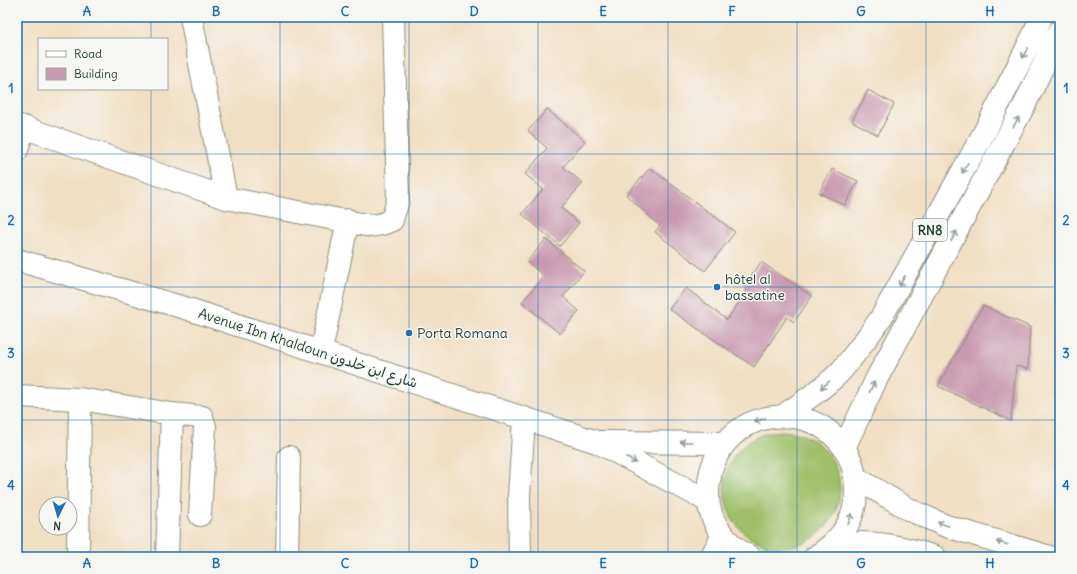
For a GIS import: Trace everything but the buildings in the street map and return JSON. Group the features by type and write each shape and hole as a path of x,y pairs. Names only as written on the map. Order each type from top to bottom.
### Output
{"street":[{"path":"191,17 226,198"},
{"path":"17,150 21,126 226,198 348,220 371,226 382,224 392,220 398,200 393,17"},
{"name":"RN8","path":"783,416 822,388 840,372 881,318 985,131 1034,34 1041,17"},
{"name":"RN8","path":"844,448 877,378 1025,104 1060,30"},
{"path":"321,351 348,220"},
{"name":"Avenue Ibn Khaldoun شارع ابن خلدون","path":"17,260 185,308 597,442"},
{"path":"17,396 80,399 172,414 202,417 205,422 200,515"},
{"path":"78,557 80,399"},
{"path":"167,557 172,414"},
{"name":"RN8","path":"750,557 737,549 723,534 713,519 708,501 708,480 714,460 725,442 741,428 761,419 783,416 798,417 824,428 844,448 852,462 856,478 856,503 848,526 824,551"},
{"path":"520,557 519,496 524,418"},
{"path":"597,442 725,442"},
{"path":"597,442 708,501"},
{"path":"287,557 289,457"},
{"path":"856,478 910,510 946,526 1050,557"},
{"path":"711,557 723,534"},
{"path":"824,551 857,542 880,544 935,557"}],"green space":[{"path":"782,431 804,435 814,440 823,448 831,457 836,467 840,489 836,511 831,521 823,530 814,538 804,543 782,547 760,543 750,538 741,530 733,521 728,511 724,489 728,467 733,457 741,448 750,440 760,435"}],"place":[{"name":"hôtel al bassatine","path":"717,287"},
{"name":"Porta Romana","path":"409,333"}]}
